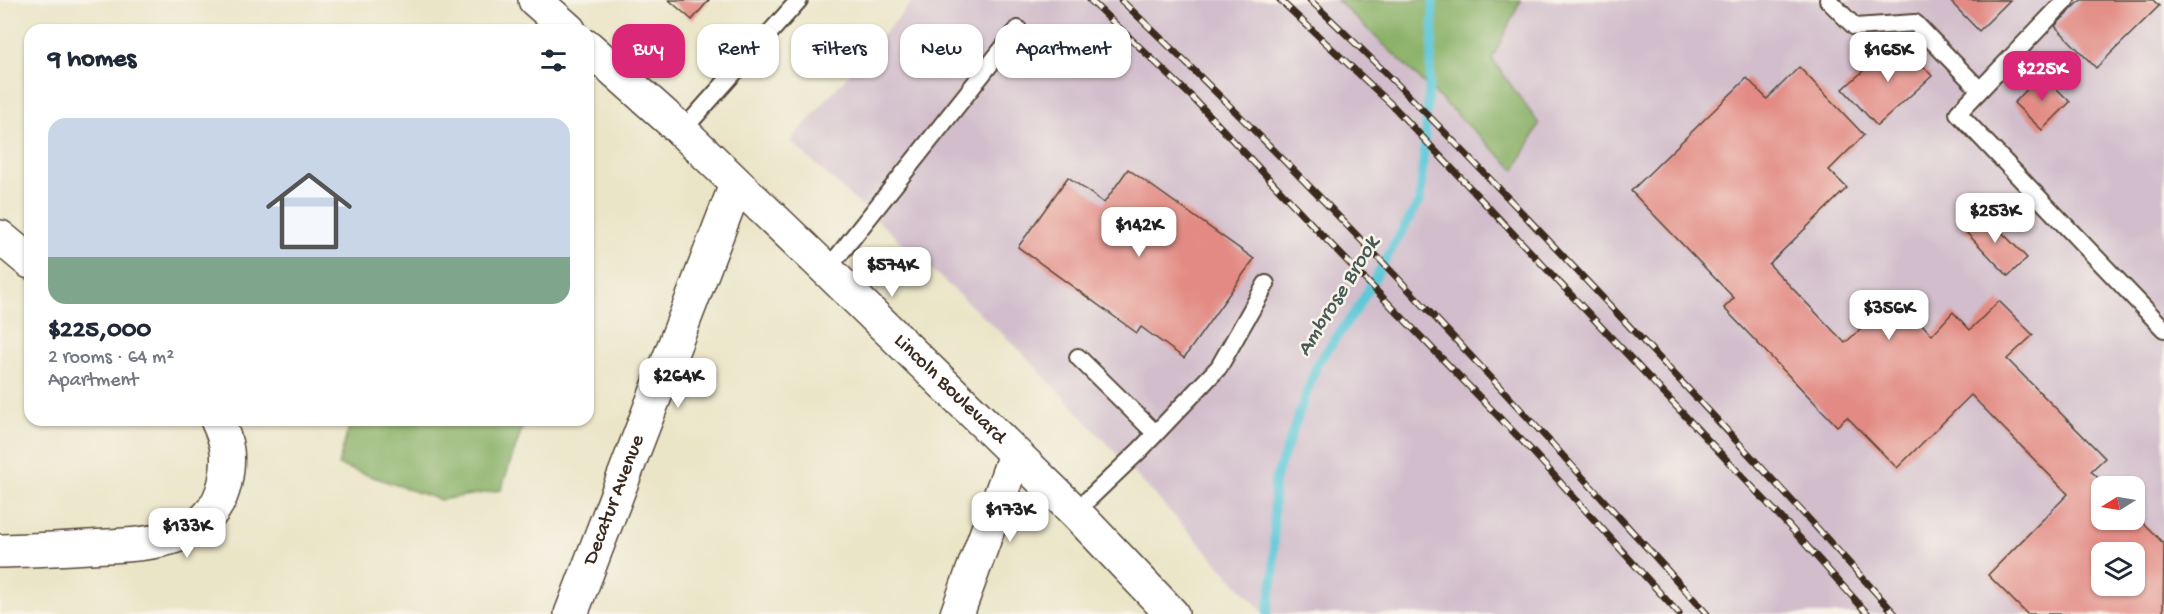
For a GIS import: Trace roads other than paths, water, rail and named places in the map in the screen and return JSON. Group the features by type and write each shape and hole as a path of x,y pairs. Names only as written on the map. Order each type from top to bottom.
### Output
{"street":[{"path":"541,2 563,24"},
{"name":"Lincoln Boulevard","path":"594,52 682,131 827,270 1075,512 1172,614"},
{"name":"Decatur Avenue","path":"571,614 736,185"},
{"path":"0,237 24,257"},
{"path":"0,552 150,544 184,533 206,520 222,497 227,471 227,441 221,426"},
{"path":"957,614 1015,455"}],"lane":[{"path":"682,131 799,0"},
{"path":"1828,0 1855,27 1915,23 1980,90"},
{"path":"2066,0 1958,113 2164,329"},
{"path":"827,270 995,58"},
{"path":"1075,512 1219,367 1266,284"},
{"path":"1078,357 1155,433"}],"waterway":[{"name":"Ambrose Brook","path":"1267,614 1274,573 1274,483 1317,364 1357,309 1420,200 1433,36 1433,0"}],"railway":[{"path":"1090,0 1192,97 1320,233 1533,452 1679,614"},
{"path":"1121,0 1272,149 1420,301 1707,614"},
{"path":"1280,0 1392,105 1789,526 1868,614"},
{"path":"1310,0 1388,75 1502,192 1756,461 1895,614"}]}
